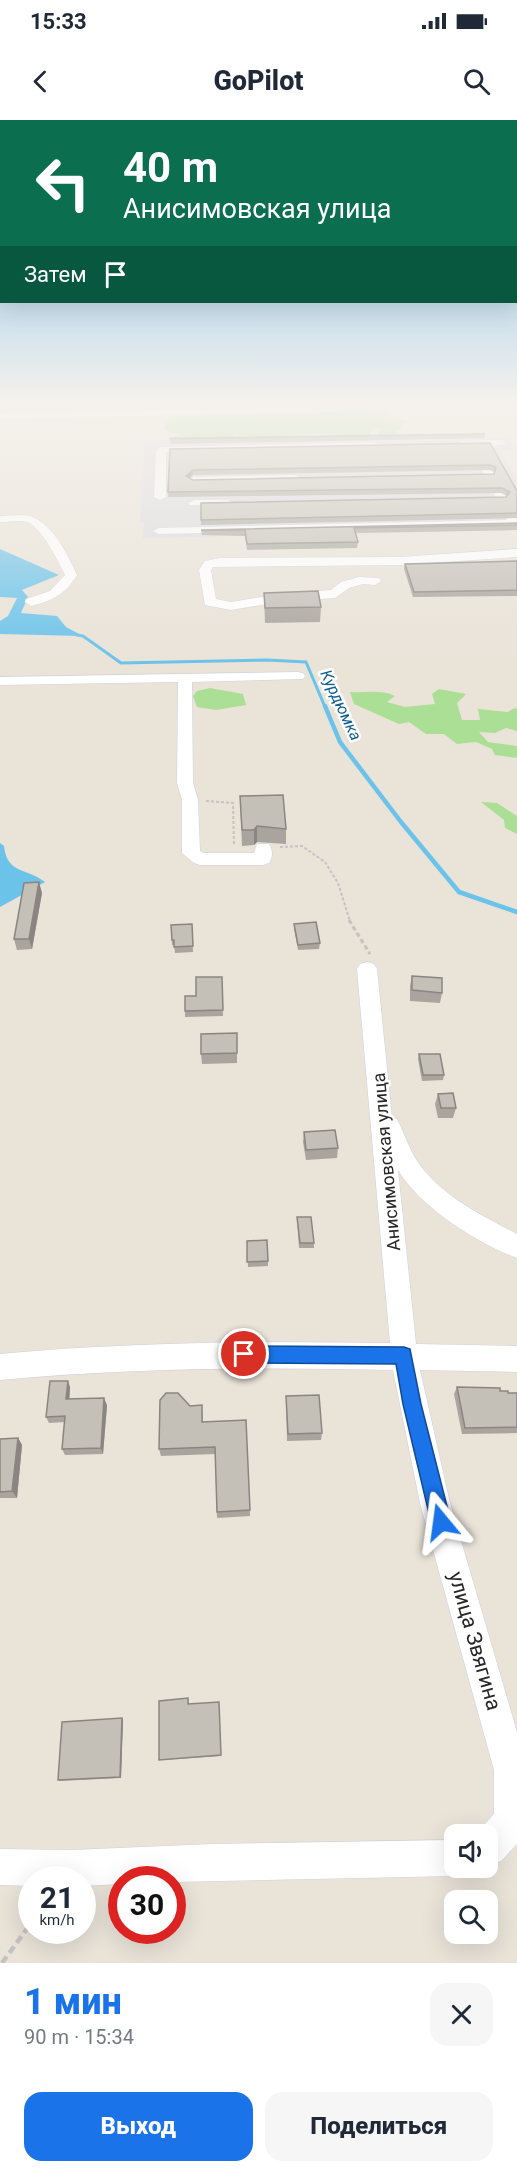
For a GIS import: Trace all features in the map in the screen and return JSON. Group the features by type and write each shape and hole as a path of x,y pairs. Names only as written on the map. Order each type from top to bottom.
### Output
{"street":[{"path":"160,490 160,497"},
{"path":"194,490 195,530"},
{"path":"491,490 502,511 516,523"},
{"path":"194,498 229,492"},
{"path":"194,498 242,503"},
{"path":"0,519 31,519 40,524 68,566 71,575 66,585 47,598 31,602"},
{"path":"159,531 516,523"},
{"path":"375,581 363,580 345,585 334,594 218,605 210,602 205,570 209,564 220,562 400,561 517,553"},
{"path":"0,681 298,675"},
{"path":"185,677 185,783 190,800 191,853 193,857 200,859 263,858 263,848"},
{"name":"Анисимовская улица","path":"367,969 404,1355"},
{"path":"380,1100 392,1137 409,1170 425,1190 452,1211 517,1246"},
{"path":"0,1367 75,1360 181,1355 404,1355 517,1359"},
{"name":"улица Звягина","path":"404,1355 412,1404 435,1503 511,1770 515,1801 508,1830 498,1839"},
{"path":"0,1867 72,1868 211,1862 444,1858"}],"path":[{"path":"190,800 233,803 234,850 302,846 325,862 338,883 348,918 370,953 367,969"},
{"path":"2,1963 18,1941"}],"shaded area":[{"path":"142,490 517,490 517,530 143,538 144,522 140,522"}],"green space":[{"path":"210,688 243,694 246,705 216,710 197,707 193,696 197,691"},
{"path":"439,689 466,694 457,703 462,720 480,720 478,709 508,712 514,708 517,709 517,731 506,728 495,733 479,732 488,742 517,746 517,758 495,755 492,749 476,742 457,744 444,734 426,734 409,722 399,724 354,704 350,692 390,694 395,696 387,702 405,707 435,704 432,694"},
{"path":"481,802 497,803 517,816 517,834 505,828 504,820"}],"water":[{"path":"0,549 59,575 22,590 28,597 21,613 57,616 66,627 83,636 0,634 0,621 8,616 17,598 0,597"},
{"path":"0,843 4,846 6,855 13,866 45,882 0,907"}],"building":[{"path":"168,490 334,490 168,492"},
{"path":"506,490 517,491 517,513 201,520 201,503 506,497 510,492"},
{"path":"517,523 517,525 354,528 358,542 247,544 245,530 201,530"},
{"path":"517,561 517,590 414,592 405,564"},
{"path":"318,591 321,607 265,608 264,593"},
{"path":"283,795 286,829 257,826 254,830 242,830 240,796"},
{"path":"39,882 29,939 14,939 24,883"},
{"path":"316,922 320,943 298,945 294,924"},
{"path":"192,924 193,946 174,947 171,925"},
{"path":"412,976 442,978 442,993 412,990"},
{"path":"196,977 222,977 223,1010 185,1011 185,996 196,996"},
{"path":"237,1033 237,1053 201,1054 201,1034"},
{"path":"419,1054 440,1054 444,1075 423,1075"},
{"path":"453,1093 456,1108 441,1108 438,1094"},
{"path":"335,1130 338,1148 306,1150 304,1132"},
{"path":"297,1217 311,1217 314,1243 300,1243"},
{"path":"267,1240 268,1261 247,1262 247,1241"},
{"path":"50,1381 68,1381 66,1399 104,1398 101,1448 62,1449 65,1416 46,1417"},
{"path":"457,1387 500,1388 500,1391 517,1393 517,1427 465,1428"},
{"path":"166,1393 178,1393 190,1406 202,1405 202,1422 246,1420 250,1510 217,1512 215,1447 159,1449 160,1400"},
{"path":"319,1395 322,1433 288,1434 286,1396"},
{"path":"18,1438 12,1491 0,1492 0,1439"},
{"path":"188,1698 188,1704 219,1702 221,1755 159,1760 159,1701"},
{"path":"122,1718 120,1777 58,1780 62,1722"}],"waterway":[{"name":"Курдюмка","path":"77,635 83,636 121,663 267,660 306,662 325,707"},
{"name":"Курдюмка","path":"325,706 340,742 401,822 459,892 517,912"}],"route":[{"path":"244,1354 404,1355 412,1404 441,1522"}]}
